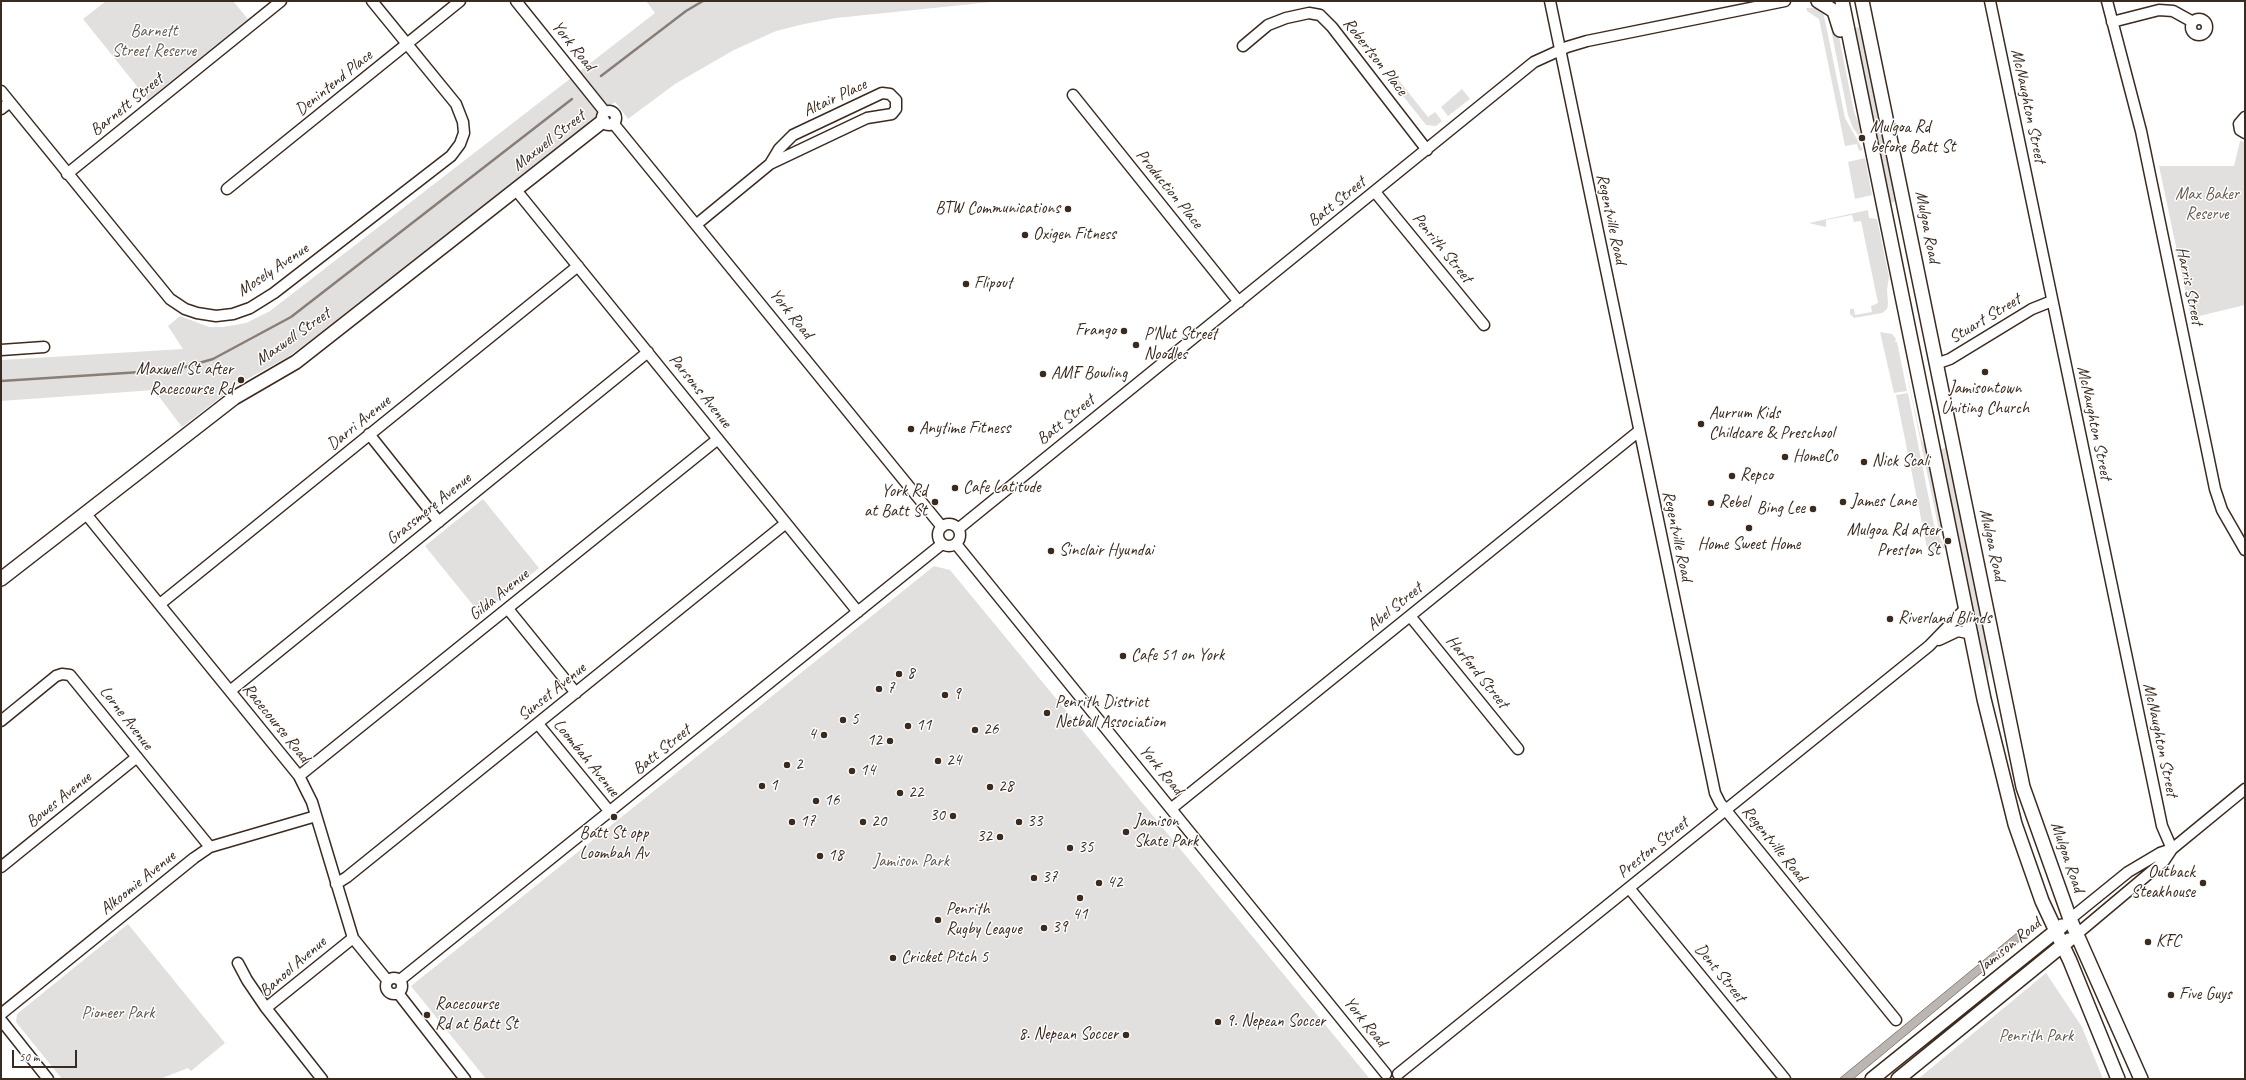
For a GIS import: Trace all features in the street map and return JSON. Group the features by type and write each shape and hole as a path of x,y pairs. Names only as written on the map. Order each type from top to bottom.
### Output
{"main road":[{"path":"1818,1 1832,8 1838,19 1856,107 1869,128"},
{"path":"1842,1 1984,699 2015,824 2042,901 2063,946 2118,1079"},
{"name":"Mulgoa Road","path":"1862,1 2023,787 2070,919 2140,1079"},
{"name":"Maxwell Street","path":"1,579 234,398 296,362 607,119"},
{"name":"Jamison Road","path":"1872,1079 2070,919"},
{"name":"Jamison Road","path":"1898,1079 2077,934"}],"street":[{"name":"Barnett Street","path":"68,174 281,1"},
{"name":"Mosely Avenue","path":"1,91 174,302 192,312 225,316 242,311 274,293 451,156 458,148 464,133 461,113 372,1"},
{"name":"Denintend Place","path":"227,189 460,1"},
{"name":"York Road","path":"516,1 607,119 697,224 942,527"},
{"name":"Regentville Road","path":"1550,1 1715,793 1726,810 1896,1020"},
{"name":"Batt Street","path":"958,529 1427,150 1526,68 1559,50 1586,42 1785,1"},
{"name":"McNaughton Street","path":"1990,1 2160,821 2172,849"},
{"name":"Harris Street","path":"2107,1 2141,131 2215,489 2222,510 2245,550"},
{"path":"2112,22 2159,10 2178,12 2193,22"},
{"name":"Robertson Place","path":"1243,46 1268,25 1286,18 1309,13 1320,15 1332,27 1427,150"},
{"name":"Altair Place","path":"697,224 770,164 867,118 892,114 896,109 896,100 890,94 882,93 794,135 779,149 770,164"},
{"name":"Production Place","path":"1073,95 1239,302"},
{"path":"1,109 10,102"},
{"path":"2245,117 2239,124 2240,130 2245,133"},
{"name":"Parsons Avenue","path":"516,190 858,612"},
{"name":"Penrith Street","path":"1375,192 1484,325"},
{"name":"Darri Avenue","path":"160,604 578,266"},
{"name":"Stuart Street","path":"1936,364 1950,359 2032,309 2052,301"},
{"path":"1,350 44,347"},
{"name":"Grassmere Avenue","path":"230,691 648,352"},
{"name":"Abel Street","path":"1172,808 1639,431"},
{"path":"369,434 439,522"},
{"name":"Gilda Avenue","path":"299,776 718,438"},
{"name":"Racecourse Road","path":"86,514 299,776 309,794 353,938 387,980"},
{"name":"Sunset Avenue","path":"336,884 347,877 538,724 786,523"},
{"path":"952,525 958,529 960,535 956,544 949,546 942,544 938,535 942,527 952,525"},
{"name":"Batt Street","path":"400,980 942,544"},
{"name":"York Road","path":"956,544 1172,808 1384,1076 1392,1072 1399,1077"},
{"path":"508,608 576,693"},
{"name":"Preston Street","path":"1399,1077 1629,888 1929,646 1966,608"},
{"name":"Harford Street","path":"1410,616 1518,749"},
{"name":"Preston Street","path":"1929,646 1954,632 1962,631 1972,634"},
{"name":"Lorne Avenue","path":"1,721 56,676 68,674 74,678 210,847"},
{"name":"Loombah Avenue","path":"538,724 610,812"},
{"name":"Bowes Avenue","path":"1,867 137,757"},
{"name":"Jamison Road","path":"2077,934 2164,861 2172,849 2245,789"},
{"name":"Alkoomie Avenue","path":"1,1014 194,858 210,847 316,816"},
{"name":"Jamison Road","path":"2070,919 2128,872 2160,853 2172,849"},
{"name":"Dent Street","path":"1629,888 1785,1079"},
{"name":"Banool Avenue","path":"322,1079 266,1008 353,938"},
{"path":"238,963 247,980 266,1008"},
{"path":"395,978 400,980 402,987 398,993 392,994 387,991 385,986 387,980 395,978"},
{"path":"398,993 465,1079"},
{"path":"1,1020 48,1079"}],"green space":[{"name":"Barnett Street Reserve","path":"106,1 233,1 248,19 148,100 83,19"},
{"path":"646,1 1001,1 836,18 776,31 734,50 675,84 628,119 615,102 303,346 286,358 238,384 182,427 154,390 1,401 1,360 183,349 168,326 180,316 209,327 223,327 246,323 270,311 655,13"},
{"path":"1806,8 1817,8 1823,11 1845,118 1863,150 1859,151 1857,144 1845,146 1819,19 1807,11"},
{"path":"1828,14 1836,22 1854,112 1862,131 1866,147 1853,128 1848,115"},
{"path":"1862,26 1899,201 1889,203 1853,29"},
{"path":"1393,73 1428,117 1435,112 1442,121 1436,126 1426,125 1388,77"},
{"path":"1462,89 1470,99 1448,116 1441,107"},
{"name":"Max Baker Reserve","path":"2240,141 2245,142 2245,305 2191,318 2159,166 2234,166"},
{"path":"1865,158 1872,195 1855,199 1848,162"},
{"path":"1868,210 1869,218 1877,219 1889,277 1887,290 1888,304 1887,309 1882,313 1854,318 1850,314 1850,309 1854,309 1855,315 1872,312 1871,306 1878,303 1861,221 1854,222 1852,215 1826,220 1826,227 1809,223"},
{"path":"1880,332 1892,334 1896,339 1895,342 1897,342 1907,391 1894,393"},
{"path":"1903,357 1921,438 1931,459 1945,537 1939,530"},
{"path":"1908,393 1934,525 1945,548 1928,553 1896,395"},
{"path":"1948,447 1982,617 1989,664 1988,673 1984,673 1939,450"},
{"path":"483,499 539,568 481,615 425,546"},
{"name":"Jamison Park","path":"934,566 950,570 1370,1079 486,1079 411,986"},
{"name":"Pioneer Park","path":"128,924 225,1043 191,1071 188,1068 160,1079 62,1079 16,1022 17,1014"},
{"name":"Penrith Park","path":"2046,973 2082,1027 2103,1079 1918,1079"}],"shaded area":[{"path":"2017,933 2022,939 1853,1079 1839,1079"}],"waterway":[{"path":"601,76 686,11 703,1"},
{"path":"1,381 141,372 185,367 213,359 291,317 572,99"}],"place":[{"name":"Mulgoa Rd before Batt St","path":"1862,138"},
{"name":"BTW Communications","path":"1068,209"},
{"name":"Oxigen Fitness","path":"1025,235"},
{"name":"Flipout","path":"966,284"},
{"name":"Frango","path":"1124,331"},
{"name":"P'Nut Street Noodles","path":"1136,345"},
{"name":"Jamisontown Uniting Church","path":"1985,372"},
{"name":"AMF Bowling","path":"1043,374"},
{"name":"Maxwell St after Racecourse Rd","path":"241,380"},
{"name":"Aurrum Kids Childcare & Preschool","path":"1701,424"},
{"name":"Anytime Fitness","path":"911,429"},
{"name":"HomeCo","path":"1785,457"},
{"name":"Nick Scali","path":"1864,462"},
{"name":"Repco","path":"1732,476"},
{"name":"Cafe Latitude","path":"955,488"},
{"name":"York Rd at Batt St","path":"935,502"},
{"name":"James Lane","path":"1843,502"},
{"name":"Rebel","path":"1711,503"},
{"name":"Bing Lee","path":"1813,509"},
{"name":"Home Sweet Home","path":"1749,528"},
{"name":"Mulgoa Rd after Preston St","path":"1948,541"},
{"name":"Sinclair Hyundai","path":"1051,551"},
{"name":"Riverland Blinds","path":"1890,619"},
{"name":"Cafe 51 on York","path":"1123,656"},
{"name":"8","path":"899,674"},
{"name":"7","path":"879,689"},
{"name":"9","path":"945,695"},
{"name":"Penrith District Netball Association","path":"1047,713"},
{"name":"5","path":"843,720"},
{"name":"11","path":"908,726"},
{"name":"26","path":"975,730"},
{"name":"4","path":"824,735"},
{"name":"12","path":"890,741"},
{"name":"24","path":"938,761"},
{"name":"2","path":"787,765"},
{"name":"14","path":"852,771"},
{"name":"1","path":"762,786"},
{"name":"28","path":"990,787"},
{"name":"22","path":"900,793"},
{"name":"16","path":"816,801"},
{"name":"30","path":"953,816"},
{"name":"Batt St opp Loombah Av","path":"614,817"},
{"name":"17","path":"792,822"},
{"name":"20","path":"863,822"},
{"name":"33","path":"1019,822"},
{"name":"Jamison Skate Park","path":"1126,832"},
{"name":"32","path":"1000,837"},
{"name":"35","path":"1070,848"},
{"name":"18","path":"820,856"},
{"name":"37","path":"1034,878"},
{"name":"42","path":"1099,883"},
{"name":"Outback Steakhouse","path":"2203,883"},
{"name":"41","path":"1080,898"},
{"name":"Penrith Rugby League","path":"938,920"},
{"name":"39","path":"1044,928"},
{"name":"KFC","path":"2148,942"},
{"name":"Cricket Pitch 5","path":"893,958"},
{"name":"Five Guys","path":"2171,995"},
{"name":"Racecourse Rd at Batt St","path":"427,1015"},
{"name":"9. Nepean Soccer","path":"1218,1022"},
{"name":"8. Nepean Soccer","path":"1126,1035"}]}
